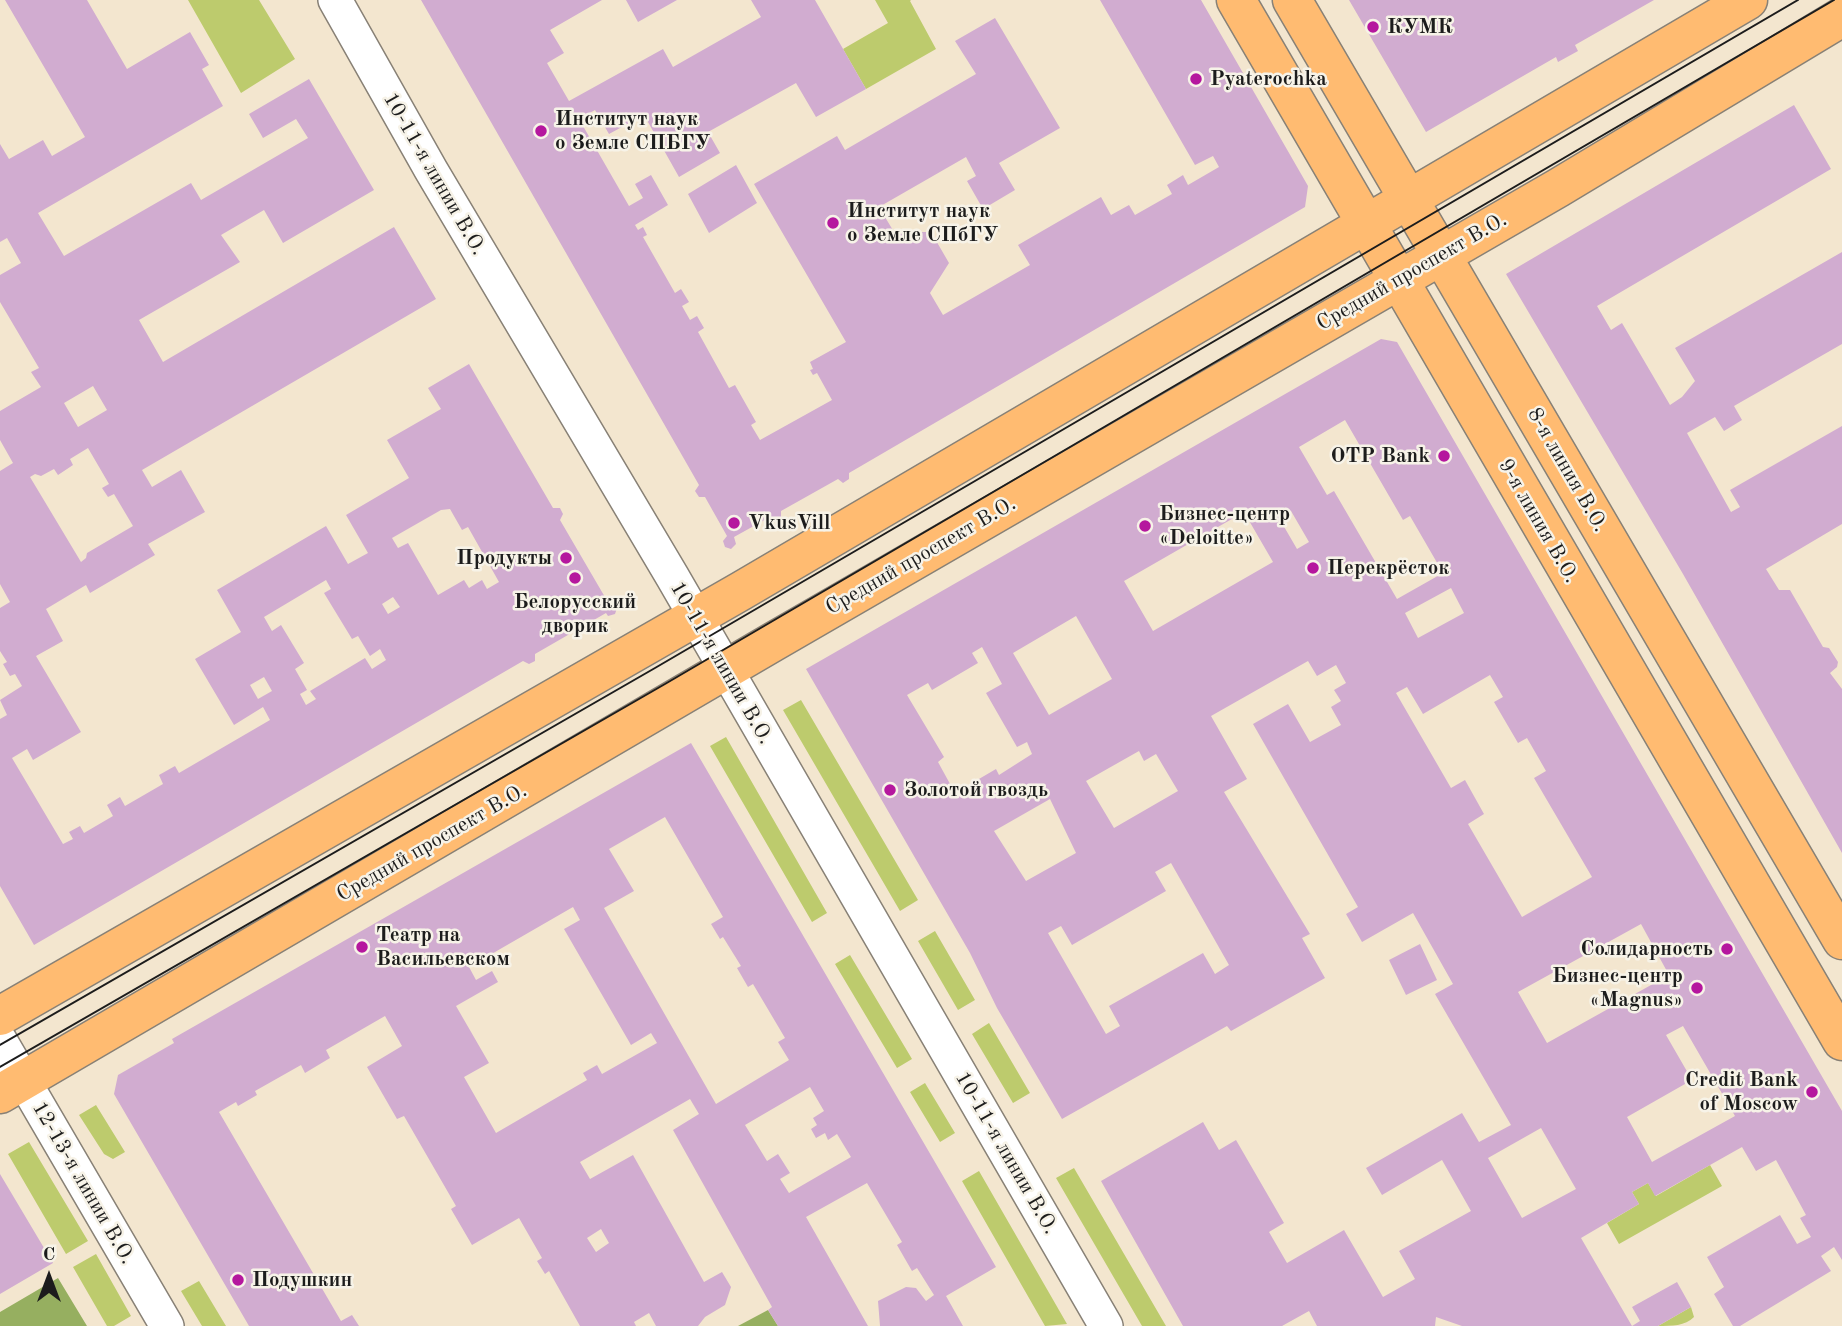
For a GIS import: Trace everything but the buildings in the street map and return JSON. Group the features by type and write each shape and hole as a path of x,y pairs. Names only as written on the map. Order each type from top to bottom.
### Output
{"main road":[{"name":"9-я линия В.О.","path":"1236,0 1842,1041"},
{"name":"8-я линия В.О.","path":"1292,0 1842,940"},
{"path":"0,1016 695,617 1748,0"},
{"name":"Средний проспект В.О.","path":"12,1088 725,670 1441,256 1842,17"}],"street":[{"name":"10-11-я линии В.О.","path":"335,0 431,170 695,617 1106,1326"},
{"name":"12-13-я линии В.О.","path":"0,1040 12,1088 167,1326"}],"green space":[{"path":"188,0 259,0 295,59 241,93"},
{"path":"875,0 911,0 936,49 866,89 843,49 888,23"},
{"path":"801,700 918,900 900,911 783,710"},
{"path":"726,737 827,913 812,922 710,746"},
{"path":"935,931 975,1000 958,1010 918,941"},
{"path":"850,955 912,1059 897,1068 835,964"},
{"path":"989,1023 1030,1093 1013,1103 972,1034"},
{"path":"925,1083 955,1133 940,1142 910,1092"},
{"path":"96,1105 125,1152 113,1159 104,1154 79,1115"},
{"path":"29,1142 88,1241 66,1254 8,1154"},
{"path":"1710,1165 1722,1186 1619,1244 1607,1223 1639,1204 1632,1192 1648,1183 1656,1196"},
{"path":"1074,1168 1166,1326 1142,1326 1056,1178"},
{"path":"979,1171 1067,1324 1045,1326 962,1181"},
{"path":"96,1254 131,1316 114,1326 107,1326 73,1267"},
{"path":"58,1278 87,1326 0,1326 0,1312"},
{"path":"199,1281 226,1326 202,1326 181,1291"},
{"path":"1691,1307 1694,1317 1687,1322 1658,1326"},
{"path":"768,1310 778,1326 738,1326"}],"tram line":[{"path":"0,1045 655,668 1798,0"},
{"path":"0,1067 665,684 1834,0"}],"place":[{"name":"КУМК","path":"1373,27"},
{"name":"Pyaterochka","path":"1196,79"},
{"name":"Институт наук о Земле СПБГУ","path":"541,131"},
{"name":"Институт наук о Земле СПбГУ","path":"833,223"},
{"name":"OTP Bank","path":"1444,456"},
{"name":"VkusVill","path":"734,523"},
{"name":"Бизнес-центр «Deloitte»","path":"1145,526"},
{"name":"Продукты","path":"566,558"},
{"name":"Перекрёсток","path":"1313,568"},
{"name":"Белорусский дворик","path":"575,578"},
{"name":"Золотой гвоздь","path":"890,790"},
{"name":"Театр на Васильевском","path":"362,947"},
{"name":"Солидарность","path":"1727,949"},
{"name":"Бизнес-центр «Magnus»","path":"1697,988"},
{"name":"Credit Bank of Moscow","path":"1812,1092"},
{"name":"Подушкин","path":"238,1280"}]}
